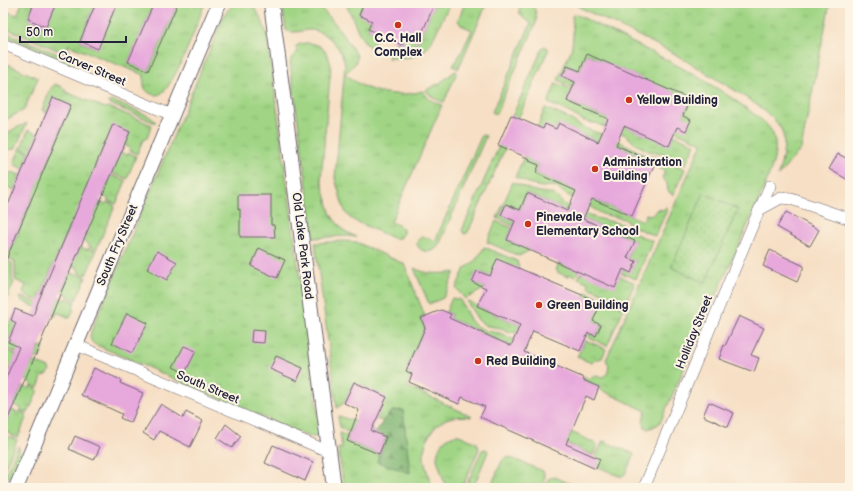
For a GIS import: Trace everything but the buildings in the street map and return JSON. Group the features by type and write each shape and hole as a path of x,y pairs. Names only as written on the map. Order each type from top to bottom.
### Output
{"street":[{"name":"South Fry Street","path":"16,488 219,3"},
{"name":"Old Lake Park Road","path":"271,3 334,488"},
{"name":"Carver Street","path":"3,44 172,115"},
{"name":"Holliday Street","path":"644,488 770,186"},
{"path":"759,210 781,198 791,199 850,219"},
{"name":"South Street","path":"76,345 330,452"}],"green space":[{"path":"22,3 34,3 28,19 45,27 56,3 96,3 80,41 97,49 117,3 154,3 128,62 148,71 177,6 172,3 205,3 179,67 166,89 157,95 146,90 144,75 68,45 69,55 3,27 3,14 8,12 17,15"},
{"path":"241,3 248,4 255,9 267,34 320,428 319,435 315,437 304,435 94,344 90,336 224,16 231,7"},
{"path":"311,3 324,11 330,18 343,34 357,56 355,64 345,74 356,82 364,87 387,93 409,94 423,91 429,99 442,105 391,222 402,228 403,235 401,237 395,239 355,221 346,213 335,178 345,66 344,60 339,49 325,35 313,30 293,32 286,30 282,4"},
{"path":"345,3 364,3 359,14 372,21 368,29 378,34 371,49 359,33"},
{"path":"435,3 450,3 432,41 425,50 411,57 388,58 396,42 402,45 405,37 418,42"},
{"path":"465,3 487,3 458,69 453,66 472,30 461,25 458,20"},
{"path":"524,3 530,3 534,7 536,23 496,114 492,112 531,23 520,14 519,9"},
{"path":"578,3 830,3 801,149 778,176 783,154 784,142 782,131 778,124 756,104 673,53 577,6"},
{"path":"575,14 671,62 735,100 768,126 774,139 774,160 764,188 660,423 648,429 645,427 643,420 646,411 583,380 585,376 589,380 595,375 602,377 608,372 609,365 606,360 702,143 675,131 690,100 587,54 580,71 567,66 562,76 575,82 573,87 558,80 571,50 573,37 572,16"},
{"path":"3,31 72,60 72,64 3,35"},
{"path":"306,43 320,46 326,52 331,66 321,179 333,218 343,230 356,237 346,236 314,238 290,63 292,57 298,51 295,47"},
{"path":"544,46 548,48 548,51 469,230 464,234 462,230"},
{"path":"3,62 38,78 24,110 3,121"},
{"path":"455,71 457,72 444,102 434,98 426,90 440,83"},
{"path":"556,83 572,89 567,101 610,120 607,128 598,124 584,121 548,103"},
{"path":"55,84 64,88 66,92 105,108 109,107 152,125 147,138 143,140 137,154 129,150 130,148 124,145 130,132 113,125 78,208 94,215 100,202 106,204 107,202 115,206 96,250 83,241 89,226 73,219 38,301 25,295 23,292 26,285 15,280 15,262 3,255 3,247 11,250 38,183 20,176 14,190 5,186 10,173 12,172 26,177 28,171 15,165 14,163 20,149 29,153 25,164 44,172 71,105 53,98 46,113 42,110 51,88"},
{"path":"113,101 149,116 156,122 108,103"},
{"path":"545,108 568,118 584,128 604,135 599,142 559,124 556,129 539,138 534,136"},
{"path":"27,123 15,149 6,150 4,148 4,144 8,134 12,130"},
{"path":"620,124 669,145 674,135 695,144 686,164 662,153 649,151 634,143 626,135 617,131"},
{"path":"28,130 38,134 30,152 21,148"},
{"path":"482,135 486,136 439,245 436,249 428,252 420,249 417,243 421,237 427,237 435,241"},
{"path":"613,139 642,154 661,158 685,169 673,195 668,191 667,183 662,178 665,171 654,166 655,163 611,143"},
{"path":"529,146 535,149 529,161 539,165 536,173 579,192 575,199 556,187 542,187 533,185 515,177"},
{"path":"121,152 127,155 129,153 136,156 127,179 112,173"},
{"path":"111,175 126,181 116,204 108,201 108,198 103,196"},
{"path":"513,182 531,190 554,195 564,204 572,208 570,213 527,193 520,210 506,204 501,215 515,221 513,226 497,218"},
{"path":"704,193 738,209 705,283 671,267"},
{"path":"588,197 643,221 646,214 652,215 658,209 661,210 668,208 655,236 632,226 624,219 602,214 589,206"},
{"path":"582,212 596,218 622,224 633,233 653,241 636,279 621,273 623,269 631,272 636,261 627,258 635,241 579,217"},
{"path":"496,221 512,228 507,240 530,250 519,256 487,242"},
{"path":"343,241 356,242 404,264 425,316 421,318 425,328 406,371 412,374 407,386 471,416 460,416 443,420 430,434 425,446 424,458 432,488 344,488 338,448 342,449 340,433 349,437 347,441 379,454 377,462 403,410 392,411 383,421 376,419 386,397 354,382 344,403 337,408 315,243"},
{"path":"80,247 87,250 88,248 96,252 86,275 78,272 79,269 72,266"},
{"path":"484,247 517,261 519,269 490,276 477,271 473,282 486,288 465,299 456,288 465,268 476,259"},
{"path":"3,258 12,263 12,281 14,282 3,309 3,268 6,262"},
{"path":"559,263 578,271 575,277 569,274 568,277 557,272 558,271 556,270"},
{"path":"414,268 429,273 455,272 443,298 429,304"},
{"path":"70,272 86,277 76,300 67,296 68,294 62,291"},
{"path":"581,273 620,276 635,283 626,303 588,287 589,283 578,278"},
{"path":"586,292 624,308 607,346 586,336 587,333 596,336 601,325 593,321 584,297"},
{"path":"20,297 53,310 59,297 65,300 66,298 75,302 73,306 74,309 70,318 57,312 56,316 22,301"},
{"path":"452,298 460,300 471,321 476,326 486,331 500,333 514,340 514,347 449,318 451,314 446,312"},
{"path":"469,301 522,326 519,333 487,326 482,323 478,320 467,302"},
{"path":"11,320 26,327 22,334 13,330 8,342 36,354 40,346 44,347 40,357 33,359 3,347 3,338"},
{"path":"585,340 606,349 602,358 595,360 592,363 577,357"},
{"path":"3,349 50,369 48,374 42,377 38,388 3,366"},
{"path":"22,386 29,389 30,386 38,390 28,413 20,410 21,408 14,405"},
{"path":"12,410 18,413 19,411 27,415 18,438 3,430"},
{"path":"403,410 410,473 377,462 386,437 376,433 383,421 392,411"},
{"path":"503,415 571,432 597,444 593,455"},
{"path":"338,416 354,421 376,433 354,424 350,433 340,428"},
{"path":"455,435 459,435 477,443 479,449 462,488 446,488 437,455 444,441"},
{"path":"8,436 17,440 3,470 3,437 7,439"},
{"path":"603,441 634,454 623,476 619,476 592,464"},
{"path":"18,446 22,456 13,476 10,477 3,475 3,473 6,474"},
{"path":"486,449 488,451 487,454 473,488 465,488 482,450"},
{"path":"506,457 543,471 545,477 541,488 505,488 502,486 501,488 490,488 502,461"},
{"path":"554,477 580,488 544,488 548,479"}],"place":[{"name":"C.C. Hall Complex","path":"398,25"},
{"name":"Yellow Building","path":"629,100"},
{"name":"Administration Building","path":"595,169"},
{"name":"Pinevale Elementary School","path":"528,224"},
{"name":"Green Building","path":"539,305"},
{"name":"Red Building","path":"478,361"}]}
